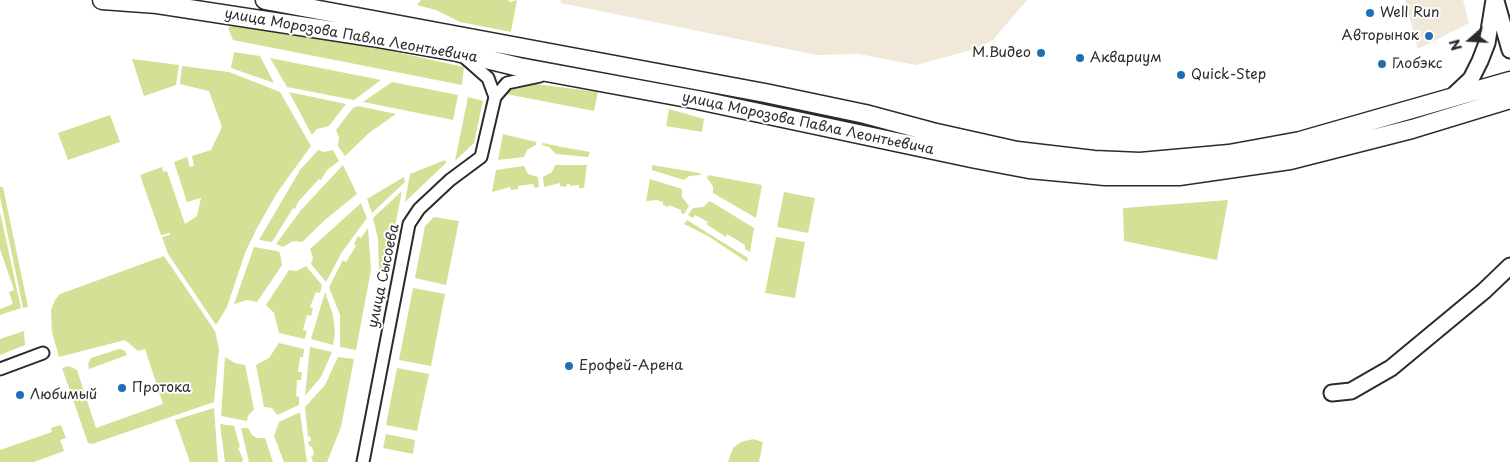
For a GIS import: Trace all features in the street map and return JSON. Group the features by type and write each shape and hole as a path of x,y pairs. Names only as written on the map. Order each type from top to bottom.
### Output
{"main road":[{"name":"улица Морозова Павла Леонтьевича","path":"102,0 157,4 457,52 519,67 698,100 919,148 1029,169 1134,177 1179,176 1290,160 1412,130 1510,99"},
{"name":"улица Морозова Павла Леонтьевича","path":"266,0 764,93 866,114 932,132 1017,151 1094,160 1140,162 1229,154 1300,141 1510,81"},
{"path":"1414,109 1453,97 1471,80 1487,42 1496,0"},
{"path":"1496,0 1510,14"},
{"path":"1496,0 1510,50"},
{"path":"1332,393 1351,391 1390,368 1484,291 1510,266"}],"street":[{"path":"457,52 488,78 495,97 507,83 524,78 556,74"},
{"name":"улица Сысоева","path":"363,462 409,224 419,209 450,180 481,157 495,97"},
{"path":"0,369 43,353"}],"shaded area":[{"path":"561,0 1027,0 993,40 975,49 916,65 859,54 817,55 560,3"},
{"name":"Авторынок","path":"1405,0 1463,0 1469,23 1418,49"}],"green space":[{"path":"421,0 508,0 510,2 517,0 511,32 460,22 436,10 417,5"},
{"path":"231,26 327,37 464,67 462,85 233,40 228,28"},
{"path":"234,52 260,56 274,83 231,68"},
{"path":"270,58 381,80 354,100 287,87"},
{"path":"132,59 179,65 176,85 144,96"},
{"path":"182,66 229,72 280,92 311,146 277,193 257,228 245,253 227,307 216,325 168,254 162,237 170,235 170,233 161,235 140,175 162,167 163,172 167,171 185,224 197,216 201,198 187,202 174,162 187,157 190,167 194,166 192,156 211,150 222,127 209,91 180,84"},
{"path":"392,82 458,95 453,120 363,102"},
{"path":"528,83 598,92 594,111 506,94 515,85"},
{"path":"289,92 346,104 329,126 317,129 312,135"},
{"path":"468,97 483,101 474,143 455,161"},
{"path":"358,106 396,114 369,133 345,156 338,146 339,137 336,130 353,108"},
{"path":"669,109 704,119 702,132 666,126"},
{"path":"110,115 120,142 68,160 58,133"},
{"path":"503,134 536,142 536,145 527,150 524,157 498,160"},
{"path":"543,143 590,152 588,157 556,154 549,147 542,145"},
{"path":"318,150 324,152 333,150 339,161 327,170 321,180 319,179 298,202 295,209 293,208 272,242 259,240 300,170"},
{"path":"445,160 446,163 405,202 410,174"},
{"path":"343,165 357,194 326,219 302,242 293,241 283,247 276,244 301,210"},
{"path":"555,165 587,165 584,188 579,188 579,185 570,186 570,184 567,184 566,187 560,186 560,183 544,187 543,177 552,172"},
{"path":"652,165 700,173 701,175 689,176 684,180 652,170"},
{"path":"524,166 528,174 538,177 539,187 535,188 533,184 518,186 518,189 511,190 510,187 492,192 496,170"},
{"path":"708,175 762,185 756,218 713,193 713,186 707,178"},
{"path":"404,177 405,182 372,213 367,199"},
{"path":"650,179 682,189 682,197 689,206 684,214 681,213 681,210 669,205 668,207 663,205 663,202 657,200 646,201"},
{"path":"0,187 3,187 28,307 23,308 0,197"},
{"path":"402,191 386,272 379,271 378,239 373,218"},
{"path":"784,192 815,198 808,233 777,227"},
{"path":"1228,200 1217,260 1124,241 1123,208"},
{"path":"710,201 754,228 750,252 745,249 745,245 727,234 726,237 706,224 708,222 695,215 693,218 688,215 693,208 703,207"},
{"path":"361,203 367,218 342,252 326,282 311,264 313,258 310,249"},
{"path":"0,212 21,308 0,315 0,309 13,304 9,292 14,290 0,249"},
{"path":"434,217 459,221 446,285 415,278 425,226"},
{"path":"687,220 748,258 747,262 708,236 684,224"},
{"path":"368,228 371,270 356,350 340,347 340,315 329,287 343,260 346,262 356,246 354,244 358,236 361,238"},
{"path":"776,237 805,242 795,298 765,293"},
{"path":"254,247 277,251 280,253 282,265 257,302 247,300 234,304"},
{"path":"164,256 215,331 219,349 214,402 92,444 88,443 62,368 69,366 77,370 96,428 163,404 145,349 138,351 125,340 59,357 52,332 51,310 55,300 60,294"},
{"path":"306,266 322,285 320,293 316,292 310,307 313,308 311,316 307,315 303,330 307,331 305,339 279,333 274,313 266,305 289,270 297,271"},
{"path":"413,288 445,294 431,366 399,360"},
{"path":"325,292 333,315 335,333 333,345 311,339"},
{"path":"24,331 25,345 0,355 0,339"},
{"path":"279,343 304,349 303,357 300,357 298,372 302,372 301,380 297,380 296,396 299,397 299,405 277,415 272,408 264,407 256,365 269,358"},
{"path":"310,347 332,352 321,377 305,396"},
{"path":"119,349 124,350 127,355 89,369 88,364 91,358"},
{"path":"225,357 235,363 245,365 254,409 248,416 247,421 221,416"},
{"path":"338,357 354,359 341,427 327,462 313,462 311,456 314,455 312,446 310,447 308,442 311,441 310,436 308,437 305,407 325,385"},
{"path":"397,368 429,374 417,431 386,425"},
{"path":"214,408 218,462 190,462 175,420"},
{"path":"300,412 307,462 284,462 274,436 279,422"},
{"path":"220,424 234,426 240,447 238,448 243,459 242,462 225,462"},
{"path":"61,425 66,438 60,440 64,451 34,462 0,462 0,450 52,432 51,428"},
{"path":"241,428 248,428 252,435 257,438 265,438 273,462 249,462"},
{"path":"386,434 415,440 413,454 383,448"},
{"path":"753,439 763,442 759,462 728,462 733,448 741,442"}],"place":[{"name":"Well Run","path":"1370,13"},
{"name":"Авторынок","path":"1429,36"},
{"name":"М.Видео","path":"1041,53"},
{"name":"Аквариум","path":"1080,58"},
{"name":"Глобэкс","path":"1382,64"},
{"name":"Quick-Step","path":"1181,75"},
{"name":"Ерофей-Арена","path":"569,366"},
{"name":"Протока","path":"122,388"},
{"name":"Любимый","path":"20,395"}]}
